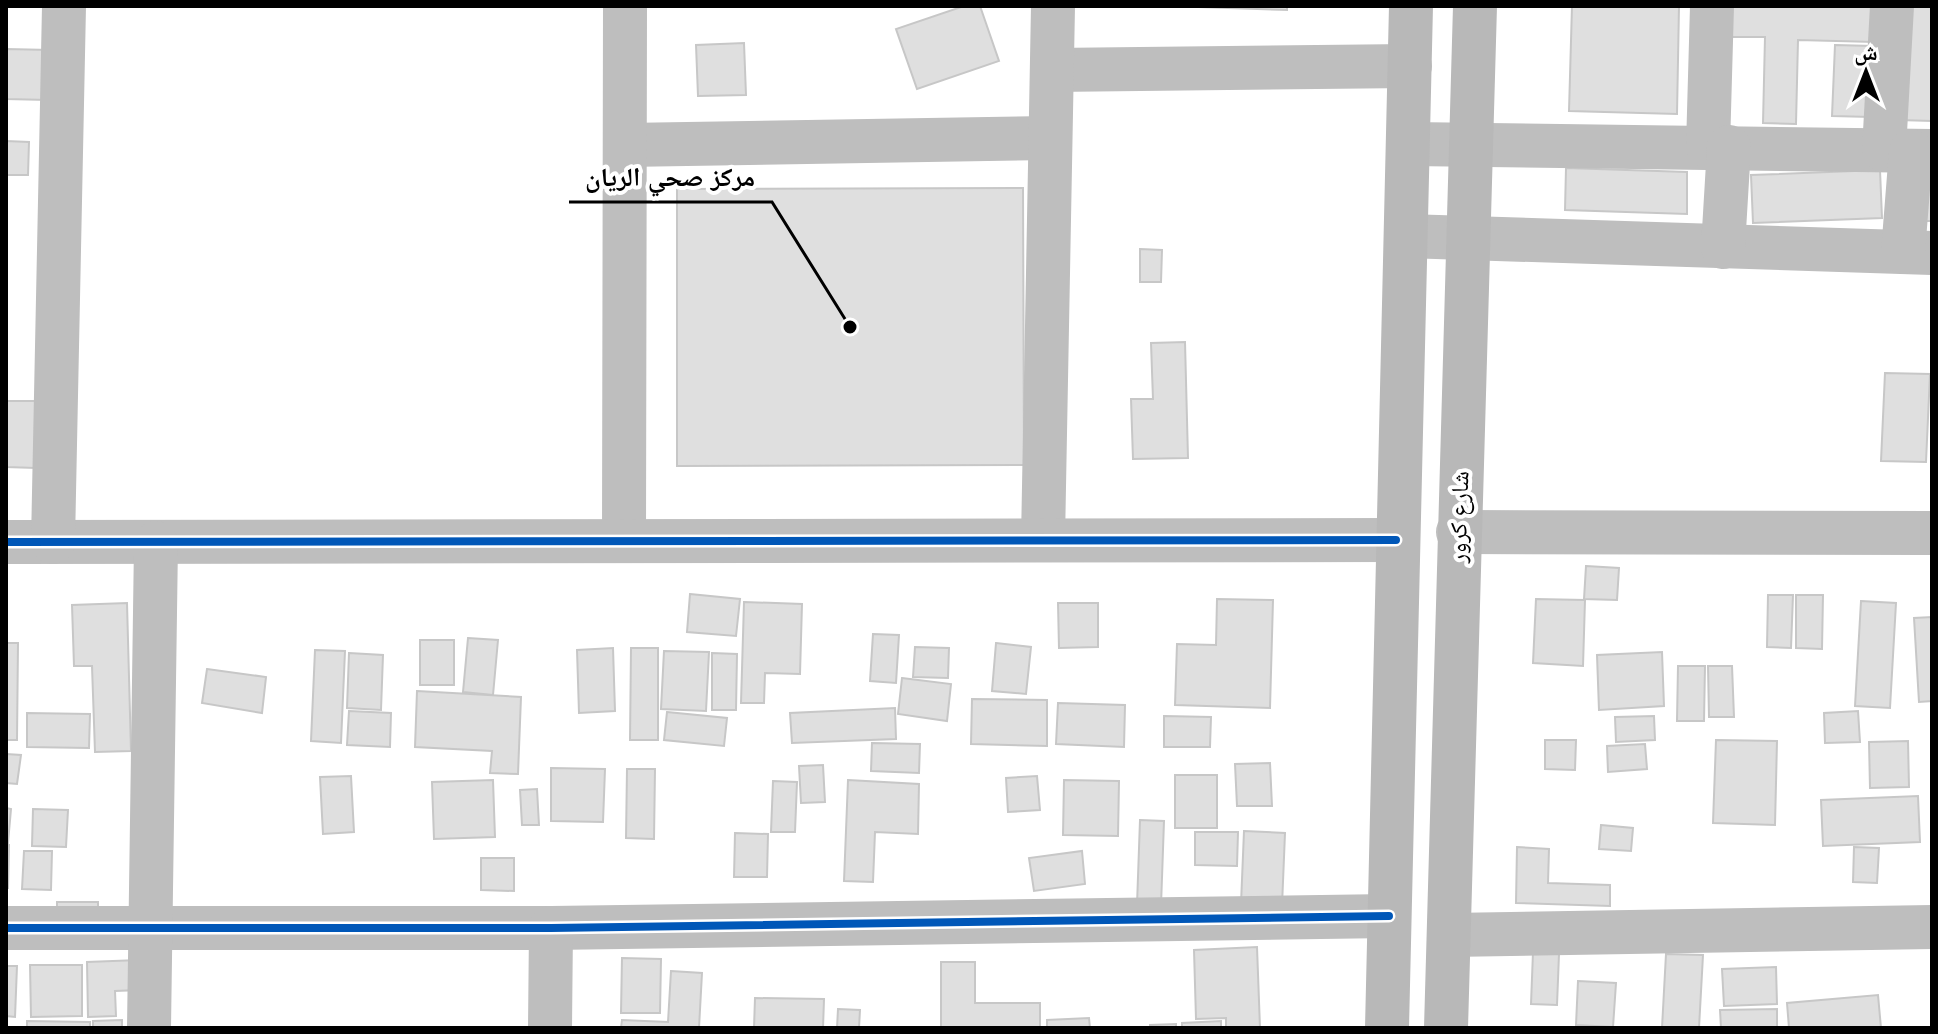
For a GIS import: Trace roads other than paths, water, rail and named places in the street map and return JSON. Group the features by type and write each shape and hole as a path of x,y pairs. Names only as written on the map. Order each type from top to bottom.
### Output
{"main road":[{"path":"1387,1028 1396,540 1410,144 1411,6"},
{"name":"شارع كرور","path":"1446,1028 1475,6"}],"street":[{"path":"53,542 64,6"},
{"path":"624,538 625,6"},
{"path":"1043,540 1053,6"},
{"path":"1712,6 1723,247"},
{"path":"1406,236 1918,253 1892,6"},
{"path":"1052,70 1410,66"},
{"path":"625,145 1050,138"},
{"path":"1410,144 1472,142 1909,151"},
{"path":"1458,532 1932,533"},
{"path":"6,542 624,538 1396,540"},
{"path":"149,1028 156,543"},
{"path":"6,928 149,925 551,928 1389,916"},
{"path":"1449,935 1932,927"},
{"path":"550,1028 551,928"}],"place":[{"name":"مركز صحي الريان","path":"850,327"}]}
